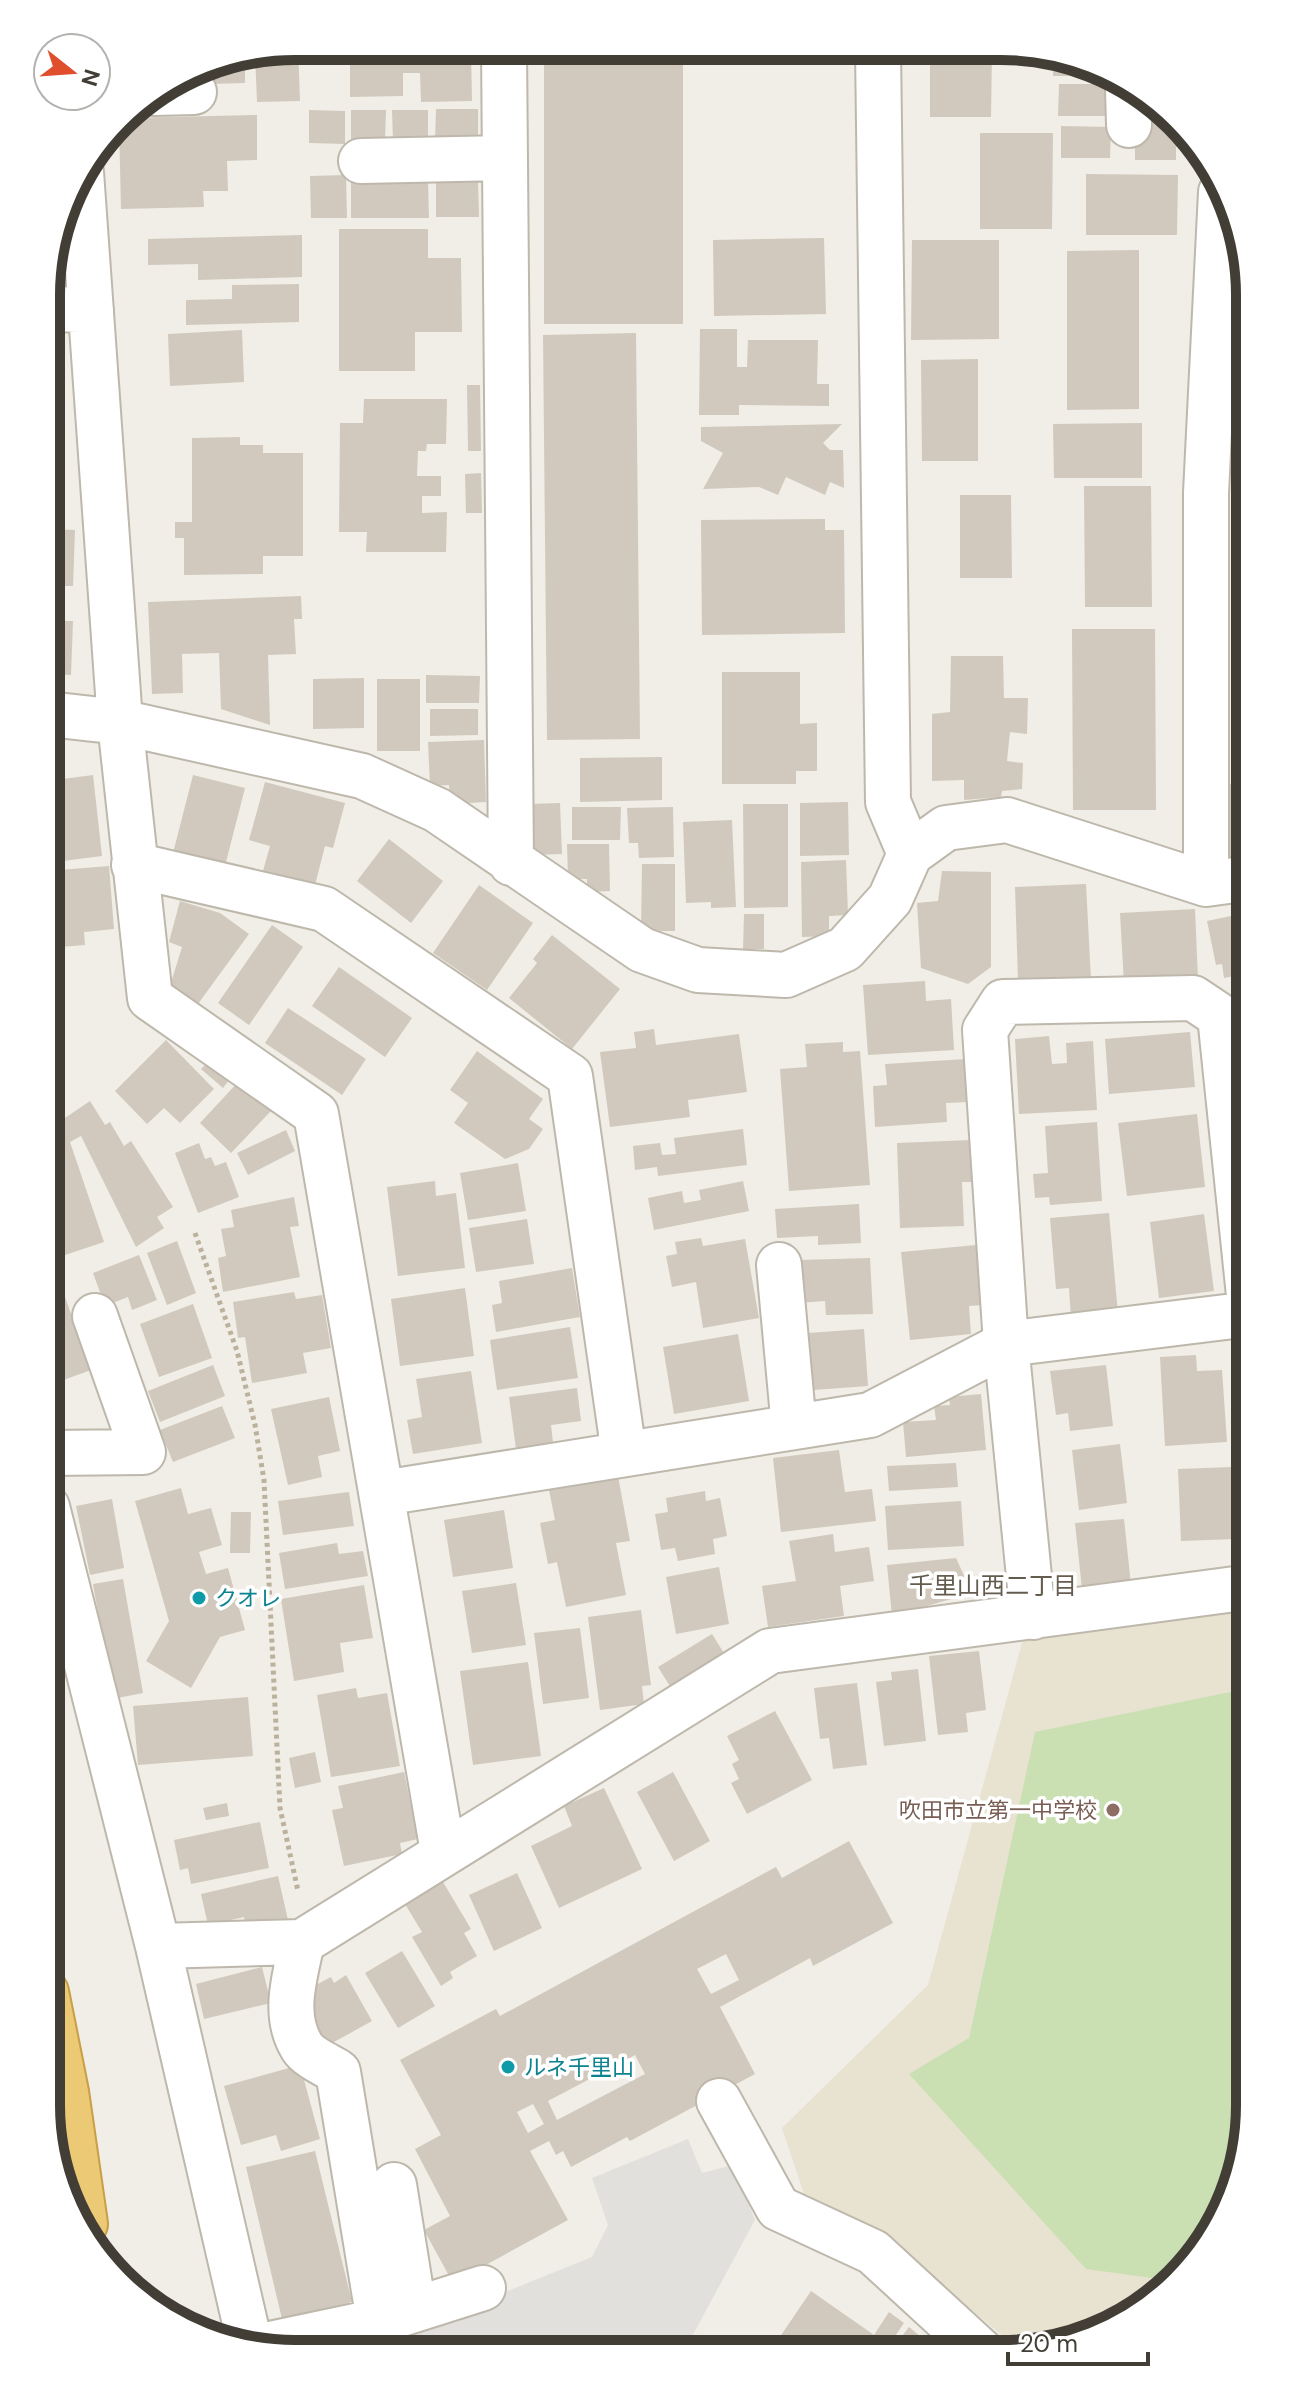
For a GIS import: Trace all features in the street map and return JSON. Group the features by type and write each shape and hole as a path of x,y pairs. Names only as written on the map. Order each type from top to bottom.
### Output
{"highway":[{"path":"60,2062 82,2205"}],"street":[{"path":"878,60 888,802 910,854"},
{"path":"504,61 511,863"},
{"path":"361,161 505,158"},
{"path":"83,194 120,722 150,998 316,1114 443,1852"},
{"path":"1206,884 1206,493 1220,211"},
{"path":"60,309 91,310"},
{"path":"60,715 120,722 362,776 437,810 642,950 698,970 786,975 845,949 890,899 910,854 946,828 1007,820 1206,884 1236,880"},
{"path":"134,865 324,909 570,1076 624,1454"},
{"path":"1033,1617 1006,1344 985,1030 1003,1002 1193,998 1220,1016 1236,1166"},
{"path":"779,1265 794,1427"},
{"path":"60,1453 143,1452 95,1316"},
{"path":"383,1493 870,1415 1006,1344 1235,1316"},
{"path":"60,1558 158,1946 248,2335"},
{"path":"158,1946 302,1942 770,1651 1235,1589"},
{"path":"302,1942 292,1993 292,2021 303,2049 338,2072 397,2316"},
{"path":"719,2101 778,2208 873,2252 969,2340"},
{"path":"394,2185 397,2316"},
{"path":"289,2340 397,2316 483,2288"}],"path":[{"path":"195,1233 237,1351 255,1425 264,1480 280,1808 303,1913 302,1942"}],"shaded area":[{"name":"吹田市立第一中学校","path":"1235,1609 1235,2120 1224,2180 1212,2209 1187,2248 1156,2282 1105,2316 1076,2328 1007,2340 878,2232 804,2194 782,2128 928,1985 1024,1636"},
{"path":"688,2139 702,2173 733,2165 755,2220 690,2340 391,2340 592,2257 608,2225 592,2178"}],"green space":[{"path":"1235,1691 1235,2120 1231,2151 1212,2209 1187,2248 1159,2279 1086,2269 909,2074 969,2038 1035,1732"}],"building":[{"path":"683,60 683,324 544,324 544,61"},
{"path":"930,60 992,60 991,117 930,117"},
{"path":"299,61 300,101 257,102 255,64"},
{"path":"367,61 471,61 472,101 421,102 420,73 403,73 403,96 350,97 350,65 367,65"},
{"path":"245,66 245,83 210,84 209,77"},
{"path":"1053,66 1086,76 1053,76"},
{"path":"1059,84 1105,84 1110,87 1109,116 1058,116"},
{"path":"436,109 478,109 478,140 435,141"},
{"path":"309,110 345,111 345,144 309,143"},
{"path":"351,110 386,110 385,141 351,141"},
{"path":"392,110 428,110 428,141 393,141"},
{"path":"257,115 257,160 227,161 228,191 203,191 204,207 121,209 119,140 141,118"},
{"path":"1135,115 1152,115 1183,147 1176,147 1176,160 1135,160"},
{"path":"1061,126 1111,127 1110,158 1061,158"},
{"path":"980,133 1053,133 1052,229 980,229"},
{"path":"1086,174 1178,175 1177,235 1086,235"},
{"path":"346,175 347,218 311,218 310,176"},
{"path":"351,180 428,180 429,218 351,218"},
{"path":"436,180 478,180 479,217 436,217"},
{"path":"339,229 428,229 428,258 461,258 462,332 415,332 415,371 339,371"},
{"path":"302,235 302,277 198,280 198,264 148,265 148,239"},
{"path":"824,238 826,314 714,316 713,240"},
{"path":"912,240 999,240 999,339 911,340"},
{"path":"1139,250 1139,409 1067,410 1067,251"},
{"path":"299,284 299,322 186,325 186,300 232,299 232,285"},
{"path":"700,329 737,329 737,367 747,367 748,340 818,340 817,384 829,384 829,406 739,405 739,415 699,415"},
{"path":"242,330 244,382 170,386 168,334"},
{"path":"636,333 640,739 547,740 543,335"},
{"path":"978,359 978,461 922,461 921,360"},
{"path":"467,385 480,385 481,451 468,451"},
{"path":"364,399 447,399 446,444 427,444 426,451 418,451 417,476 441,476 441,496 422,496 422,513 447,512 446,552 366,552 367,532 339,532 340,423 363,423"},
{"path":"1142,423 1142,478 1054,478 1053,424"},
{"path":"842,424 823,443 830,450 843,450 844,488 830,482 825,495 786,477 778,495 759,487 703,489 723,453 701,441 701,427"},
{"path":"240,437 240,445 263,445 263,453 303,453 303,556 263,556 263,574 184,575 184,538 175,538 175,522 192,522 192,438"},
{"path":"481,473 482,513 466,513 465,474"},
{"path":"1084,486 1151,486 1152,607 1085,607"},
{"path":"960,495 1011,495 1012,578 960,578"},
{"path":"825,519 825,530 844,530 845,633 702,635 701,520"},
{"path":"60,529 75,530 73,586 60,586"},
{"path":"301,596 302,619 294,619 296,654 268,655 270,725 221,709 219,653 182,654 183,693 152,694 148,602"},
{"path":"60,621 73,621 71,675 60,675"},
{"path":"1072,629 1155,629 1156,810 1073,810"},
{"path":"951,656 1003,656 1004,698 1028,698 1027,734 1010,732 1007,761 1023,763 1022,789 1002,791 1001,797 964,800 964,780 932,781 932,714 950,712"},
{"path":"722,672 800,672 800,724 817,723 817,771 796,771 796,784 722,784"},
{"path":"426,675 480,676 479,703 426,703"},
{"path":"364,678 364,728 313,729 313,679"},
{"path":"377,679 420,679 420,751 377,751"},
{"path":"430,709 478,709 478,735 430,736"},
{"path":"1233,717 1236,717 1236,769"},
{"path":"484,740 486,802 450,804 449,785 430,786 428,742"},
{"path":"662,757 662,800 580,802 580,758"},
{"path":"93,775 102,856 63,861 60,779"},
{"path":"193,775 245,788 225,866 173,853"},
{"path":"265,782 345,803 333,848 325,846 315,885 263,871 270,846 249,840"},
{"path":"1224,784 1236,784 1236,859 1225,859"},
{"path":"848,802 849,855 800,856 800,803"},
{"path":"560,803 562,854 531,855 530,804"},
{"path":"743,804 788,804 788,907 744,908"},
{"path":"572,807 621,807 620,840 572,840"},
{"path":"673,807 674,857 639,858 638,843 629,843 627,808"},
{"path":"732,820 736,907 711,908 711,902 686,903 683,822"},
{"path":"389,839 443,881 411,923 357,881"},
{"path":"567,844 609,844 610,891 587,892 587,879 568,879"},
{"path":"846,860 848,915 829,916 829,936 802,937 801,862"},
{"path":"642,864 675,864 675,931 641,931"},
{"path":"109,866 114,929 84,932 85,945 60,947 60,870"},
{"path":"942,871 991,872 991,967 968,984 921,968 917,903 938,901"},
{"path":"1086,884 1091,980 1018,981 1015,887"},
{"path":"479,885 533,923 487,990 433,953"},
{"path":"180,901 220,913 249,934 195,1008 169,989 182,947 169,942"},
{"path":"1195,909 1198,980 1124,984 1120,913"},
{"path":"744,914 764,914 764,949 743,949"},
{"path":"1236,915 1236,976 1224,978 1222,964 1216,965 1207,921"},
{"path":"272,925 303,947 249,1025 218,1003"},
{"path":"552,935 620,989 572,1049 509,998 537,963 533,959"},
{"path":"339,967 412,1018 385,1057 312,1006"},
{"path":"925,981 926,1001 951,999 954,1050 868,1055 863,985"},
{"path":"288,1008 366,1059 342,1095 265,1043"},
{"path":"654,1029 656,1045 739,1034 747,1092 688,1100 690,1117 610,1127 600,1052 636,1048 634,1032"},
{"path":"1190,1032 1195,1087 1109,1094 1105,1039"},
{"path":"1049,1036 1052,1064 1067,1063 1066,1043 1093,1041 1097,1110 1019,1114 1015,1039"},
{"path":"166,1040 214,1089 180,1123 164,1108 147,1124 115,1091"},
{"path":"843,1042 843,1052 860,1051 870,1185 789,1191 780,1069 807,1067 805,1044"},
{"path":"477,1051 543,1099 529,1119 543,1129 529,1149 505,1159 454,1123 468,1103 450,1090"},
{"path":"966,1059 969,1102 946,1103 947,1122 875,1127 873,1086 887,1085 885,1064"},
{"path":"210,1060 230,1079 223,1088 201,1069"},
{"path":"239,1081 271,1111 231,1153 200,1123"},
{"path":"90,1101 105,1125 110,1122 124,1146 131,1141 173,1207 157,1217 164,1228 136,1247 81,1136 70,1142 104,1242 62,1256 60,1126 65,1124 62,1120"},
{"path":"1197,1114 1205,1187 1127,1196 1118,1123"},
{"path":"1097,1122 1102,1201 1050,1205 1049,1197 1035,1198 1033,1174 1048,1173 1045,1126"},
{"path":"743,1129 747,1165 658,1176 657,1167 635,1170 633,1146 660,1143 662,1155 676,1154 674,1138"},
{"path":"286,1130 295,1151 248,1175 237,1153"},
{"path":"971,1140 973,1182 962,1182 964,1226 900,1228 897,1143"},
{"path":"199,1143 205,1159 211,1157 215,1166 226,1162 239,1197 198,1213 175,1153"},
{"path":"518,1163 526,1211 468,1220 460,1173"},
{"path":"435,1181 436,1196 456,1193 465,1268 398,1276 387,1187"},
{"path":"743,1181 749,1211 654,1230 648,1198 682,1191 684,1203 701,1200 699,1190"},
{"path":"294,1197 299,1226 290,1227 300,1277 223,1292 218,1258 226,1256 221,1229 234,1227 231,1210"},
{"path":"859,1204 861,1243 818,1245 818,1236 777,1238 775,1209"},
{"path":"1109,1213 1118,1314 1071,1318 1069,1288 1056,1289 1050,1218"},
{"path":"1204,1214 1214,1291 1159,1298 1150,1222"},
{"path":"527,1219 534,1264 476,1272 469,1228"},
{"path":"701,1238 703,1246 745,1239 759,1318 703,1328 696,1282 672,1287 666,1256 677,1254 675,1242"},
{"path":"177,1241 196,1293 167,1305 147,1253"},
{"path":"976,1245 981,1305 969,1306 971,1334 910,1340 901,1252"},
{"path":"139,1255 157,1300 132,1310 128,1297 105,1306 93,1273"},
{"path":"870,1258 873,1314 826,1315 825,1301 799,1303 799,1260"},
{"path":"572,1268 580,1317 496,1332 492,1305 502,1303 499,1281"},
{"path":"60,1283 91,1370 60,1381"},
{"path":"465,1288 474,1356 400,1366 391,1299"},
{"path":"294,1292 296,1299 322,1295 331,1348 303,1353 307,1373 252,1383 245,1337 238,1338 233,1302"},
{"path":"193,1304 212,1358 159,1377 140,1324"},
{"path":"570,1327 578,1378 497,1390 490,1340"},
{"path":"864,1329 868,1386 813,1390 808,1333"},
{"path":"738,1334 749,1401 674,1414 663,1347"},
{"path":"1231,1339 1235,1339 1235,1379 1232,1379"},
{"path":"1196,1355 1197,1371 1222,1370 1227,1442 1165,1446 1160,1357"},
{"path":"213,1365 225,1396 160,1422 148,1391"},
{"path":"1106,1365 1113,1426 1070,1431 1068,1413 1056,1415 1050,1371"},
{"path":"471,1371 482,1443 413,1454 407,1420 422,1417 416,1379"},
{"path":"577,1388 581,1421 551,1425 553,1443 516,1449 509,1397"},
{"path":"981,1394 986,1450 906,1457 903,1422 936,1420 934,1406 950,1405 949,1397"},
{"path":"329,1397 340,1451 318,1456 322,1477 288,1485 271,1409"},
{"path":"222,1406 235,1438 173,1462 160,1430"},
{"path":"1120,1444 1127,1503 1079,1510 1072,1450"},
{"path":"839,1450 845,1492 872,1489 876,1521 781,1532 773,1458"},
{"path":"956,1463 958,1487 889,1491 887,1466"},
{"path":"1232,1467 1235,1539 1181,1541 1178,1469"},
{"path":"618,1476 630,1541 616,1543 626,1595 566,1607 557,1562 548,1564 540,1523 555,1520 549,1490"},
{"name":"クオレ","path":"181,1488 188,1514 211,1508 222,1545 199,1552 206,1574 228,1568 245,1630 220,1637 191,1688 146,1661 169,1621 135,1501"},
{"path":"705,1491 706,1501 720,1498 727,1536 713,1539 715,1554 678,1561 675,1548 661,1550 655,1514 668,1512 666,1498"},
{"path":"349,1492 354,1526 283,1535 278,1501"},
{"path":"112,1499 124,1568 90,1575 76,1506"},
{"path":"961,1501 964,1546 888,1550 885,1506"},
{"path":"504,1510 513,1568 453,1577 444,1520"},
{"path":"231,1512 251,1512 250,1553 230,1553"},
{"path":"1124,1519 1131,1585 1082,1589 1075,1523"},
{"path":"833,1534 835,1552 869,1547 874,1581 840,1586 844,1616 768,1627 762,1586 796,1581 789,1541"},
{"path":"337,1543 339,1554 363,1551 368,1576 285,1589 279,1553"},
{"path":"956,1558 972,1593 892,1616 887,1565"},
{"path":"719,1567 729,1624 676,1634 666,1577"},
{"path":"123,1579 143,1693 113,1699 93,1584"},
{"path":"516,1583 526,1645 472,1653 462,1591"},
{"path":"364,1585 373,1638 340,1643 344,1672 294,1681 281,1599"},
{"path":"641,1610 651,1685 642,1686 644,1704 600,1710 588,1617"},
{"path":"580,1628 589,1698 543,1704 534,1633"},
{"path":"712,1634 727,1658 673,1691 658,1667"},
{"path":"979,1651 986,1710 966,1713 968,1732 938,1735 929,1656"},
{"path":"528,1662 541,1756 473,1765 460,1671"},
{"path":"918,1669 926,1741 884,1746 876,1682 892,1680 891,1672"},
{"path":"857,1683 867,1765 833,1769 829,1738 820,1739 814,1688"},
{"path":"356,1688 358,1698 387,1693 400,1766 331,1777 317,1695"},
{"path":"248,1697 253,1756 138,1765 133,1706"},
{"path":"775,1711 812,1780 747,1814 731,1783 739,1779 732,1764 739,1760 727,1736"},
{"path":"315,1752 321,1782 295,1788 289,1758"},
{"path":"404,1772 418,1839 400,1843 402,1854 344,1866 332,1810 343,1808 338,1786"},
{"path":"673,1772 710,1841 674,1861 637,1792"},
{"path":"604,1788 642,1869 559,1908 531,1846 572,1826 564,1806"},
{"path":"227,1803 229,1816 206,1820 203,1808"},
{"path":"260,1822 269,1868 191,1884 188,1868 180,1870 174,1840"},
{"name":"ルネ千里山","path":"849,1841 893,1923 813,1966 810,1958 720,2007 755,2074 630,2141 627,2137 571,2167 563,2151 556,2155 549,2141 530,2151 568,2220 453,2283 424,2230 450,2216 415,2149 441,2135 400,2060 496,2009 500,2016 776,1867 782,1878","holes":["726,1954 739,1980 711,1994 697,1969","635,2055 645,2074 557,2120 548,2101","533,2104 544,2124 528,2133 517,2112"]},
{"path":"517,1873 542,1928 494,1951 469,1895"},
{"path":"278,1876 288,1920 246,1929 244,1917 208,1925 201,1894"},
{"path":"443,1882 471,1929 464,1933 477,1956 450,1972 453,1978 441,1986 412,1937 422,1932 405,1904"},
{"path":"402,1951 435,2006 398,2028 365,1973"},
{"path":"262,1967 271,2003 204,2019 196,1984"},
{"path":"346,1975 372,2021 325,2047 302,2006 316,1998 310,1988 331,1977 334,1983"},
{"path":"300,2065 320,2139 281,2151 276,2135 241,2145 224,2086"},
{"path":"315,2151 352,2302 282,2319 246,2167"},
{"path":"811,2291 874,2335 889,2312 904,2323 892,2340 778,2340"},
{"path":"909,2327 925,2340 899,2340"}],"place":[{"name":"クオレ","path":"199,1598"},
{"name":"吹田市立第一中学校","path":"1113,1810"},
{"name":"ルネ千里山","path":"508,2067"}],"district":[{"name":"千里山西二丁目","path":"993,1585"}]}
